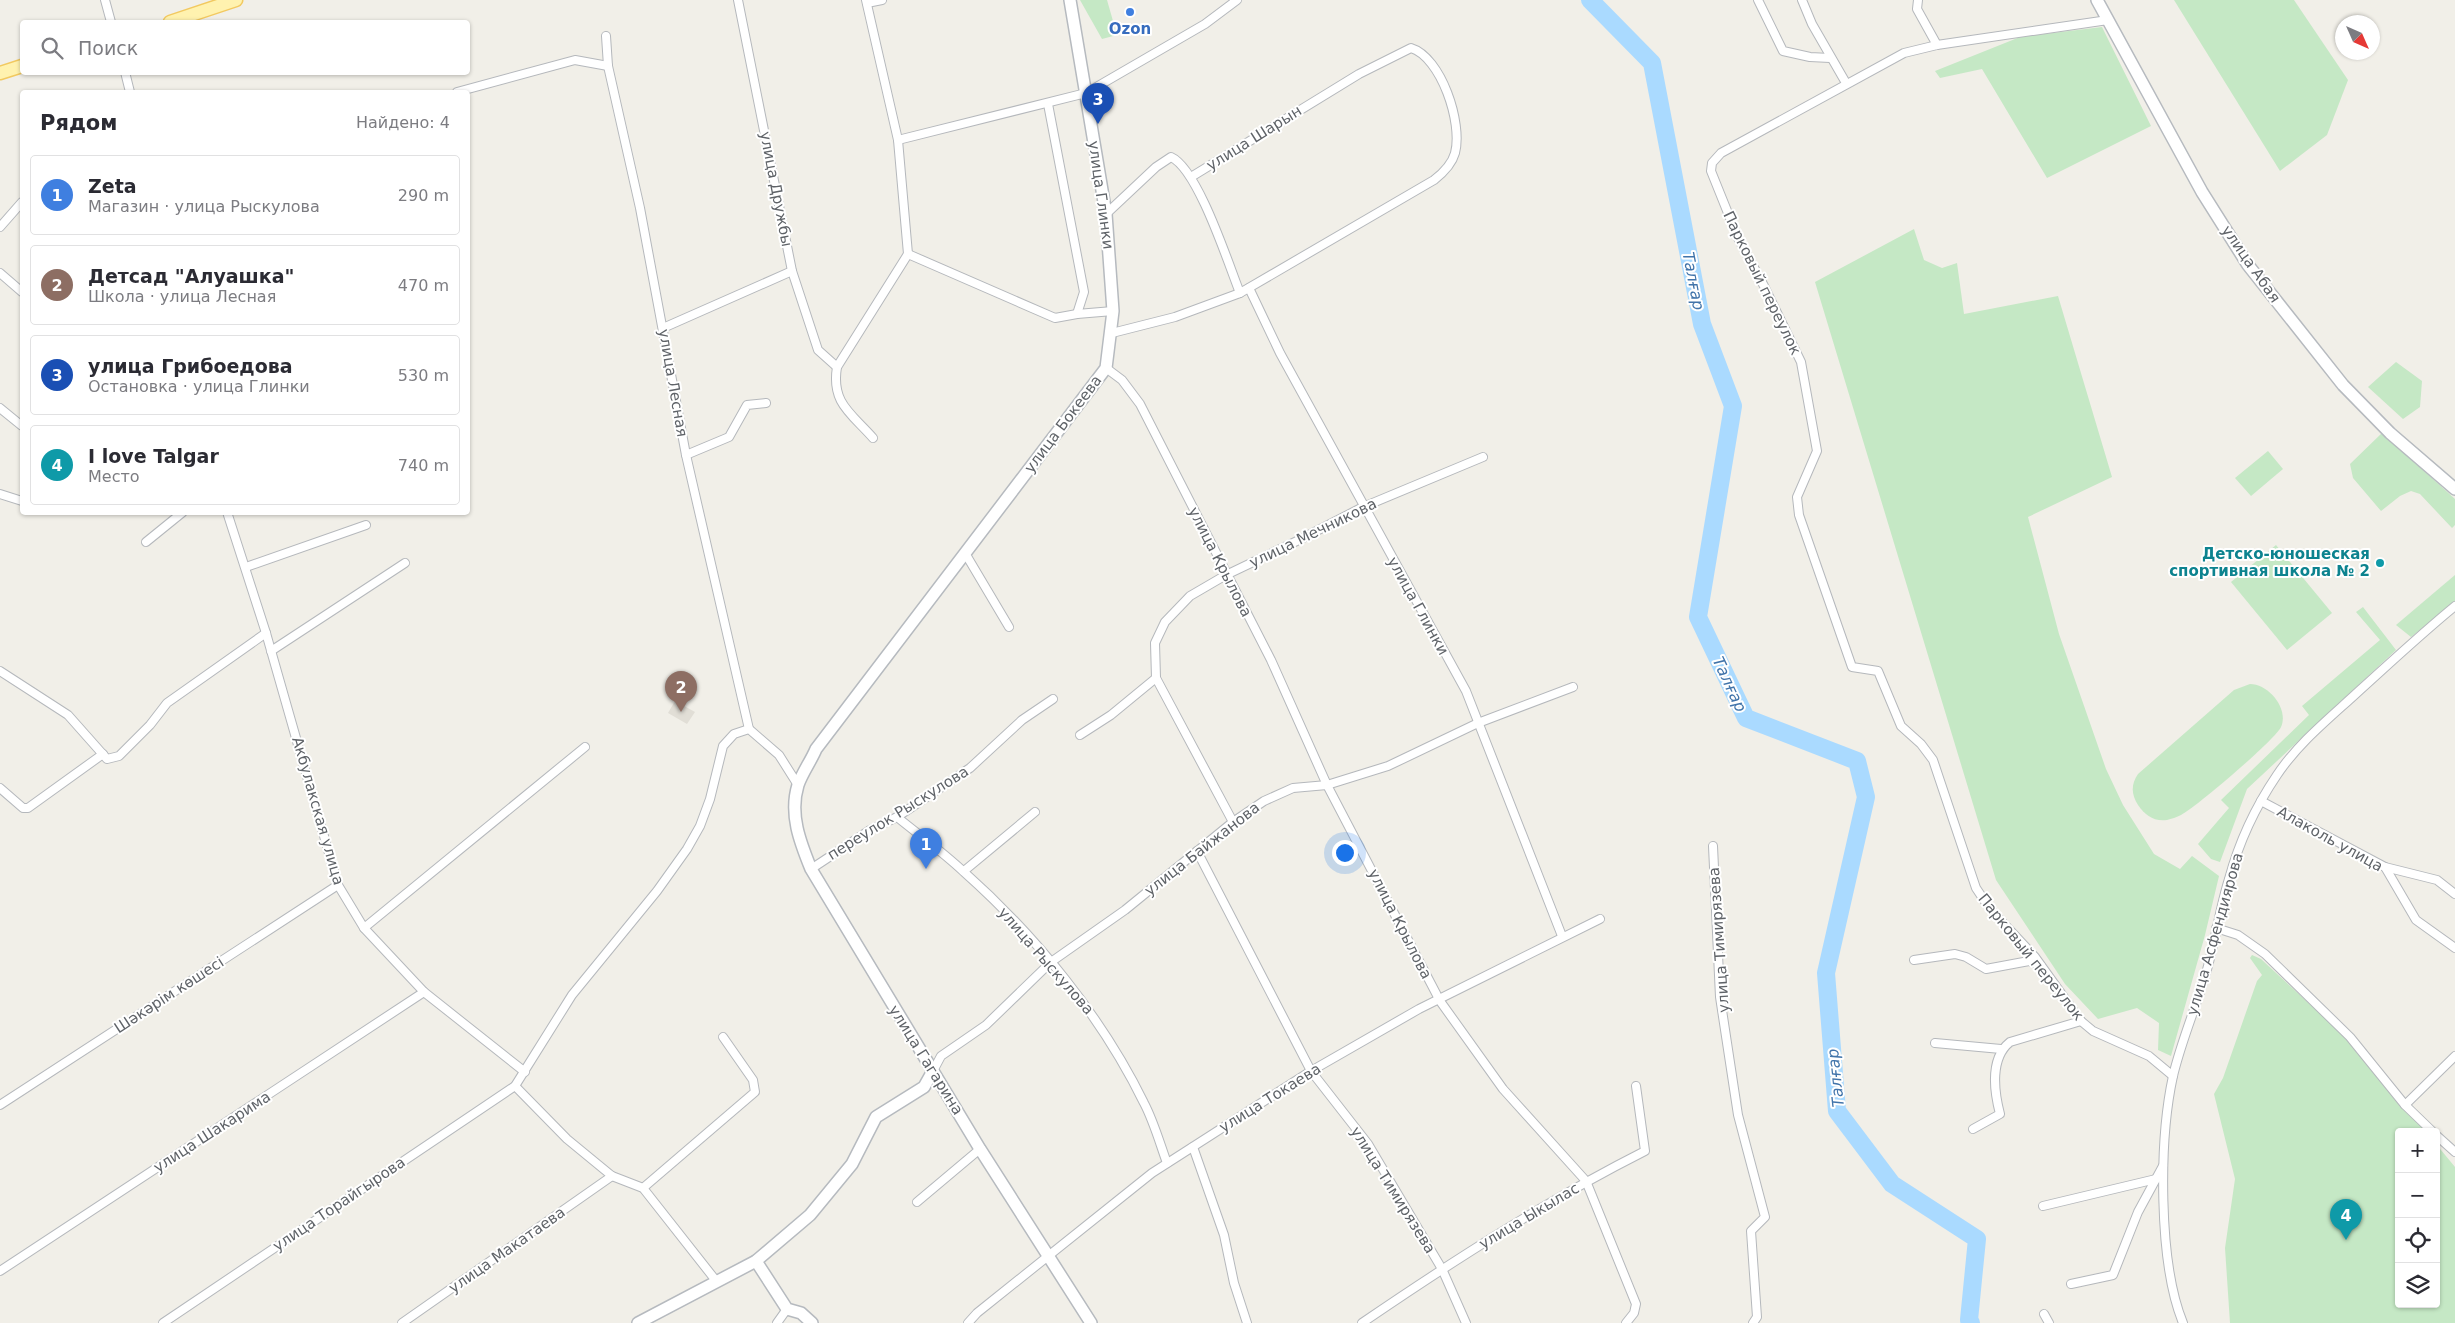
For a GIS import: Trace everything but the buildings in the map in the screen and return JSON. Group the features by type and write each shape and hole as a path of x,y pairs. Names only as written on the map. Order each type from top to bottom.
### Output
{"main road":[{"path":"176,20 236,0"},
{"name":"улица Глинки","path":"1070,0 1106,214 1112,333"},
{"name":"улица Абая","path":"2097,0 2202,192 2248,265 2343,385 2390,433 2455,488"},
{"path":"0,73 20,67"},
{"name":"улица Бокеева","path":"798,785 816,750 1106,368 1112,333"},
{"name":"улица Гагарина","path":"798,785 794,814 800,842 811,869 980,1149 1091,1323"},
{"path":"638,1323 756,1261 810,1215 852,1164 876,1118 924,1087 934,1071"},
{"path":"924,1087 947,1093"},
{"path":"756,1261 787,1309 801,1312 812,1323"}],"street":[{"path":"105,0 110,20"},
{"name":"улица Дружбы","path":"738,0 792,271 818,350 836,367"},
{"path":"873,438 840,401 834,383 836,367 908,254 898,140 867,1 882,0"},
{"path":"898,140 1086,93 1205,24 1237,0"},
{"path":"1758,0 1783,51 1810,57 1830,58"},
{"path":"1802,0 1830,58 1846,82 1904,53 1937,45 2108,20"},
{"path":"1912,0 1937,45"},
{"path":"1917,9 1918,0"},
{"name":"улица Лесная","path":"606,36 608,66 640,208 686,455 749,729"},
{"name":"улица Шарын","path":"1106,214 1156,167 1171,157 1179,161 1191,177 1359,74 1411,48 1419,50 1426,55 1448,93 1457,126 1455,153 1444,172 1249,288"},
{"path":"464,90 576,60 608,66"},
{"path":"126,75 130,90"},
{"name":"Парковый переулок","path":"1846,82 1721,154 1712,163 1713,179 1738,238 1801,362 1817,451 1797,497 1799,515 1852,667 1878,672 1901,726 1921,744 1932,760 1976,888 1990,909 2041,966 2081,1021 2094,1031 2150,1056 2173,1076"},
{"path":"1048,104 1084,292 1077,314"},
{"path":"1191,177 1203,200 1240,293"},
{"path":"0,227 20,204"},
{"path":"908,254 1055,318 1112,311"},
{"path":"663,328 792,271"},
{"path":"0,273 20,290"},
{"path":"1112,333 1175,316 1249,288"},
{"name":"улица Глинки","path":"1249,288 1280,353 1363,507 1466,691 1562,936"},
{"name":"улица Крылова","path":"1106,368 1122,380 1140,404 1271,660 1328,785 1440,1001 1503,1089 1586,1181 1636,1304 1634,1313 1626,1323"},
{"path":"686,455 729,438 747,405 766,403"},
{"path":"0,408 20,424"},
{"name":"улица Мечникова","path":"1233,822 1156,678 1155,643 1165,622 1190,596 1226,575 1363,507 1483,457"},
{"path":"0,494 20,499"},
{"path":"146,542 180,515"},
{"name":"Акбулакская улица","path":"228,515 272,651 338,885 364,928 424,992 524,1072"},
{"path":"246,567 366,525"},
{"path":"966,553 1009,627"},
{"path":"272,651 405,562"},
{"name":"улица Асфендиярова","path":"2183,1323 2176,1304 2168,1256 2164,1164 2165,1131 2173,1076 2208,966 2229,876 2261,801 2278,773 2313,732 2455,606"},
{"path":"0,671 68,715 107,758 119,756 150,725 167,703 266,633"},
{"path":"1080,735 1111,716 1156,678"},
{"name":"улица Байжанова","path":"934,1071 941,1056 986,1025 1050,962 1125,910 1233,822 1264,801 1293,788 1328,785 1388,766 1478,723 1573,687"},
{"name":"переулок Рыскулова","path":"811,869 870,830 897,817 970,768 1022,720 1053,698"},
{"path":"717,1282 643,1188 612,1176 567,1139 514,1086 572,995 657,891 688,849 700,826 710,799 723,746 734,734 749,729 779,755 798,785"},
{"path":"364,928 585,747"},
{"path":"0,788 23,808 28,808 103,754"},
{"name":"Алаколь улица","path":"2261,801 2385,867 2416,920 2455,948"},
{"path":"964,871 1035,812"},
{"name":"улица Рыскулова","path":"897,817 964,871 1050,962 1094,1016 1145,1104 1167,1164"},
{"name":"улица Тимирязева","path":"1713,846 1720,997 1738,1116 1765,1217 1751,1231 1756,1321"},
{"name":"улица Тимирязева","path":"1197,851 1312,1071 1368,1144 1442,1269 1466,1323"},
{"path":"2385,867 2437,880 2455,894"},
{"name":"Шәкәрім көшесі","path":"0,1106 338,885"},
{"name":"улица Токаева","path":"968,1323 977,1313 1048,1255 1167,1164 1312,1071 1419,1009 1440,1001 1562,936 1600,919"},
{"path":"2216,928 2238,935 2265,954 2350,1037 2405,1105 2429,1128"},
{"path":"1914,960 1955,954 1966,957 1986,968 2019,961 2029,961 2041,966"},
{"name":"улица Шакарима","path":"0,1271 424,992"},
{"path":"1973,1128 2000,1114 1994,1088 1998,1057 2001,1049 2010,1042 2081,1021"},
{"path":"643,1188 755,1092 753,1080 723,1037"},
{"path":"1935,1043 2001,1049"},
{"path":"2405,1105 2455,1056"},
{"name":"улица Торайгырова","path":"163,1323 514,1086"},
{"name":"улица Ыкылас","path":"1362,1323 1442,1269 1586,1181 1645,1151 1636,1086"},
{"path":"2440,1139 2455,1152"},
{"path":"1194,1147 1224,1235 1234,1283 1248,1323"},
{"path":"917,1202 980,1149"},
{"path":"2071,1284 2113,1275 2138,1212 2164,1164"},
{"name":"улица Макатаева","path":"402,1323 612,1176"},
{"path":"2043,1206 2156,1179"},
{"path":"778,1323 787,1309"},
{"path":"2044,1314 2049,1323"}],"shaded area":[{"path":"675,701 695,712 687,724 668,713"}],"green space":[{"path":"1080,0 1107,0 1117,35 1102,39"},
{"path":"2174,0 2294,0 2348,80 2327,135 2280,171"},
{"path":"2102,27 2151,126 2047,178 1982,69 1940,78 1935,71 2020,37"},
{"path":"1914,229 1924,260 1942,268 1957,263 1964,314 2058,296 2112,477 2028,517 2059,634 2106,769 2123,805 2154,854 2180,869 2192,856 2219,876 2205,935 2171,1056 2158,1050 2159,1023 2137,1008 2098,1019 2065,984 1996,880 1815,282"},
{"path":"2396,362 2422,381 2420,407 2403,419 2368,387"},
{"path":"2382,433 2455,499 2455,525 2452,528 2420,494 2411,491 2400,496 2381,511 2353,478 2350,464"},
{"path":"2268,451 2283,469 2251,496 2235,478"},
{"path":"2276,545 2332,613 2287,650 2231,582"},
{"path":"2455,575 2455,602 2411,637 2396,625"},
{"path":"2363,607 2396,650 2247,789 2220,862 2211,859 2198,844 2229,808 2221,800 2309,715 2302,706 2380,640 2356,612"},
{"path":"2250,684 2264,688 2280,705 2283,720 2276,734 2234,773 2181,815 2169,820 2158,820 2147,815 2138,805 2133,793 2133,785 2138,774 2234,690"},
{"path":"2252,955 2261,959 2355,1046 2423,1128 2395,1128 2395,1308 2440,1308 2440,1149 2455,1167 2455,1323 2230,1323 2225,1248 2235,1179 2214,1094 2223,1078 2257,981 2262,975 2250,958"}],"waterway":[{"name":"Талғар","path":"1590,0 1652,63 1702,324 1733,406 1698,617 1746,718 1857,761 1866,797 1826,973 1837,1111 1892,1184 1977,1239 1969,1320 1971,1323"}],"place":[{"name":"Ozon","path":"1130,12"},
{"name":"улица Грибоедова","path":"1098,124"},
{"name":"Детско-юношеская спортивная школа № 2","path":"2380,563"},
{"name":"Детсад \"Алуашка\"","path":"681,712"},
{"name":"Zeta","path":"926,869"},
{"name":"I love Talgar","path":"2346,1240"}]}
